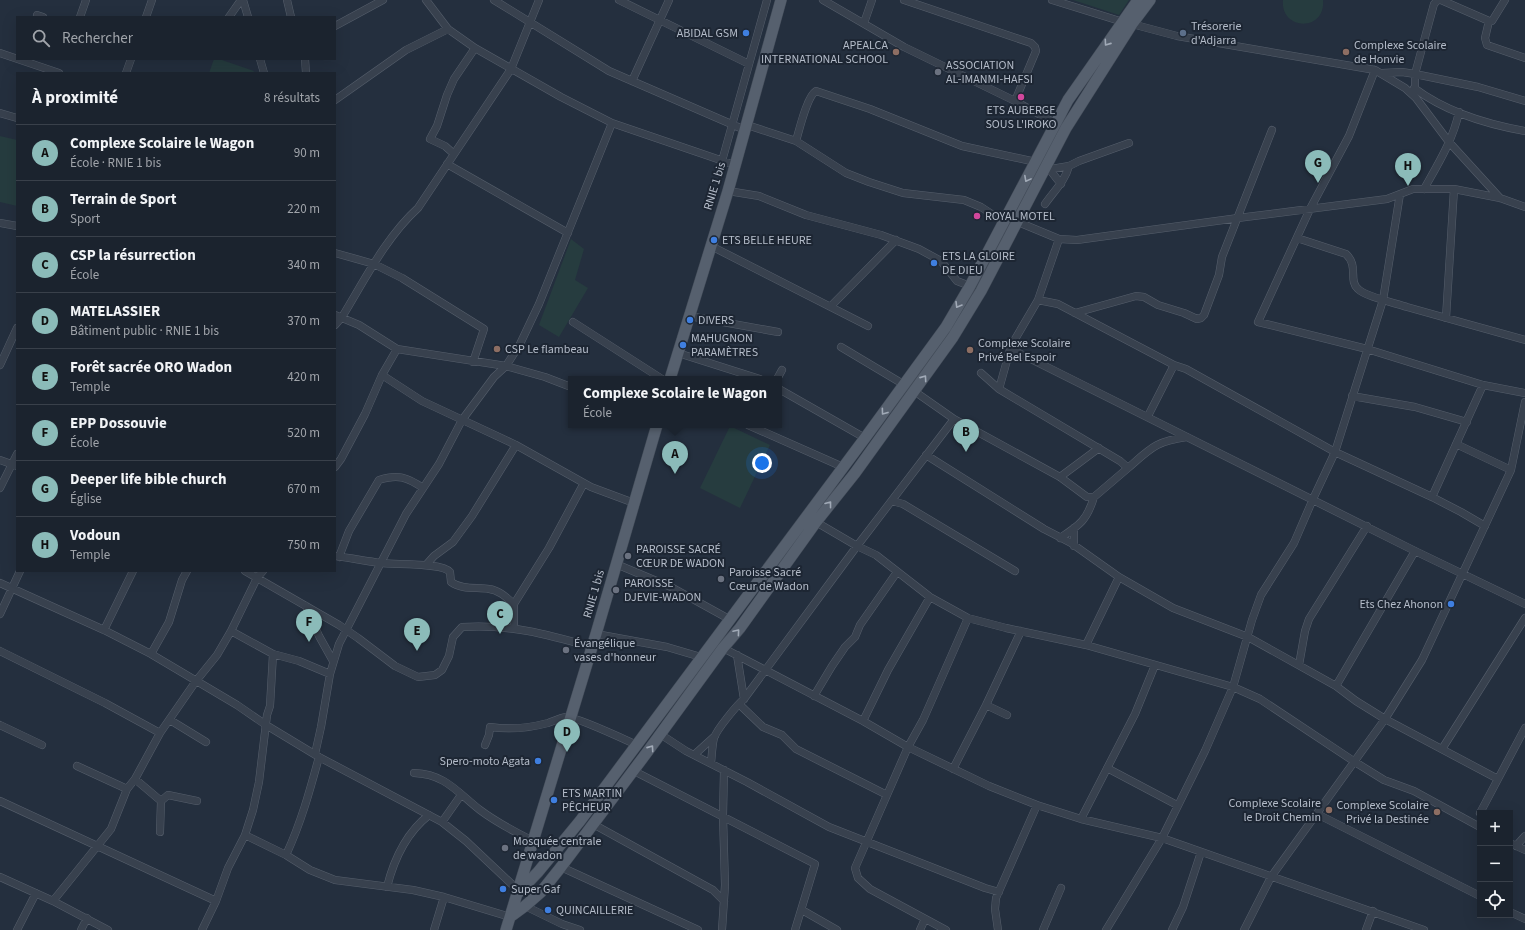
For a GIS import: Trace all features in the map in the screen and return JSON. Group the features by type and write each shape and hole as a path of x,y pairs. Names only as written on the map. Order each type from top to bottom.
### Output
{"main road":[{"name":"RNIE 1 bis","path":"671,376 728,190 781,0"},
{"path":"510,917 540,892 561,867 632,770 713,665 723,648 740,628 816,522 854,473 953,337 977,298 1048,170 1066,128 1127,23 1138,0"},
{"path":"518,892 538,872 580,821 946,327 970,286 1055,123 1076,87 1127,23 1150,0"},
{"name":"RNIE 1 bis","path":"506,930 596,634 655,428"}],"street":[{"path":"80,16 86,0"},
{"path":"146,16 152,0"},
{"path":"230,16 242,0"},
{"path":"242,0 248,16"},
{"path":"287,0 291,16"},
{"path":"336,25 383,0"},
{"path":"426,0 448,29 475,48 612,124 735,165"},
{"path":"494,0 609,71 733,123 796,142 846,173 903,193 964,200 981,207 1004,222"},
{"path":"539,0 511,69 418,208 407,218 338,316 359,325 397,348 472,362 506,366 568,385"},
{"path":"620,0 749,64"},
{"path":"632,81 669,0"},
{"path":"722,161 767,0"},
{"path":"823,0 904,46 1015,101 1055,123"},
{"path":"864,22 872,0"},
{"path":"904,0 1031,43 1035,47 1036,51 1015,101"},
{"path":"1052,0 1127,23 1177,36 1378,72 1402,72 1415,74 1478,87 1525,101"},
{"path":"1416,98 1414,88 1415,74 1434,4 1439,0 1488,22 1492,21 1496,16 1505,0"},
{"path":"1488,22 1485,38 1487,45 1525,58"},
{"path":"336,99 406,50 448,29"},
{"path":"454,154 445,146 430,139 437,126 447,95 475,48"},
{"path":"0,53 16,58"},
{"path":"21,60 56,72"},
{"path":"126,72 131,60"},
{"path":"260,60 264,72"},
{"path":"305,60 306,72"},
{"path":"1378,72 1405,88 1416,98 1449,142 1500,198"},
{"path":"1378,72 1349,136 1310,209 1258,322 1367,349 1484,385 1525,393"},
{"path":"1414,88 1430,100 1478,120 1525,131"},
{"path":"796,142 807,106 812,94 816,91 870,109 962,146 1036,162"},
{"path":"1424,189 1456,129 1459,112"},
{"path":"0,113 16,118"},
{"path":"286,855 303,813 317,755 333,661 346,630 406,514 424,488 462,420 494,377 506,366 520,344 539,304 612,124"},
{"path":"1075,313 1136,296 1144,297 1158,305 1184,313 1197,319 1201,318 1204,315 1219,275 1222,257 1272,130"},
{"path":"1048,170 1069,166 1078,161 1129,142"},
{"path":"447,164 568,233"},
{"path":"1045,204 1053,192 1061,184 1069,166"},
{"path":"1048,170 1061,184"},
{"path":"1018,222 1059,239 1077,240 1387,199 1412,189 1454,189 1500,198 1525,207"},
{"path":"1446,318 1454,189"},
{"path":"728,190 754,194 806,215 896,240 919,248 941,261 958,281 970,286"},
{"path":"1106,930 1162,838 1204,751 1233,687 1262,595 1294,543 1335,452 1383,300 1400,194"},
{"path":"0,223 16,226"},
{"path":"1297,238 1346,254 1353,264 1353,280 1359,290 1383,300 1525,340"},
{"path":"999,388 1010,346 1038,300 1059,239"},
{"path":"831,306 896,240"},
{"path":"711,246 868,326"},
{"path":"336,253 374,264 402,278 484,329 472,362"},
{"path":"1038,300 1058,304 1174,365 1186,369 1335,452 1432,497 1485,526"},
{"path":"689,316 778,332"},
{"path":"573,322 657,376"},
{"path":"0,364 16,330"},
{"path":"1010,346 1017,352 1148,416 1415,551 1525,604"},
{"path":"841,347 903,384"},
{"path":"336,466 366,414 382,375 397,348"},
{"path":"1008,354 1017,352"},
{"path":"678,353 751,376"},
{"path":"1148,416 1174,365"},
{"path":"779,376 782,370"},
{"path":"981,373 999,388 1120,461 1128,468"},
{"path":"382,375 412,393 422,401 516,445 591,487 634,503"},
{"path":"1432,497 1484,385"},
{"path":"914,391 954,419 1060,477 1088,497 1094,497"},
{"path":"782,392 865,438"},
{"path":"1352,396 1415,408 1467,422"},
{"path":"1244,930 1271,877 1385,719 1422,660 1511,470 1525,402"},
{"path":"694,755 714,736 741,702 954,419"},
{"path":"755,428 843,467"},
{"path":"1060,538 1086,518 1094,497 1153,446 1169,439 1187,437"},
{"path":"1456,444 1511,470"},
{"path":"426,564 453,542 472,516 516,445"},
{"path":"1060,477 1099,448"},
{"path":"926,455 1074,546 1119,577 1173,608 1248,637 1336,686 1356,701 1385,719 1498,779"},
{"path":"0,460 14,466 0,488"},
{"path":"424,488 411,479 401,477 390,476 380,480 349,532 337,556 380,563 426,564 448,569 450,572 451,582 453,584 492,589 514,604"},
{"path":"514,628 514,604 549,548 584,483"},
{"path":"898,492 903,504"},
{"path":"892,501 903,504 1015,571"},
{"path":"816,522 857,546 876,554 930,597 968,618 1020,632 1086,645 1233,687 1260,699 1354,762 1384,780 1414,791 1477,826"},
{"path":"1299,665 1305,631 1309,618 1367,526"},
{"path":"1074,528 1074,546"},
{"path":"1336,686 1415,551"},
{"path":"439,567 440,552"},
{"path":"616,564 670,587 730,619"},
{"path":"0,614 19,572"},
{"path":"104,630 133,572"},
{"path":"151,654 169,622 182,580 186,572"},
{"path":"247,572 306,605 346,630 395,666 418,677 435,675 442,670 449,656 453,637 462,628 502,626 526,630 592,647"},
{"path":"53,900 98,846 110,829 127,789 135,779 160,733 196,680 212,662 231,631 257,578 262,572"},
{"path":"814,696 841,653 854,637 860,625 898,572"},
{"path":"1086,645 1119,577"},
{"path":"0,583 104,630 151,654 317,755 442,822 471,845 518,892"},
{"path":"863,721 888,670 930,597"},
{"path":"306,605 319,636 333,661"},
{"path":"946,930 870,889 858,878 855,868 908,747 922,720 968,618"},
{"path":"1442,749 1525,618"},
{"path":"231,631 273,654 298,661 330,674"},
{"path":"953,769 986,705 1020,632"},
{"path":"596,634 674,649 701,657"},
{"path":"723,648 863,721 908,747 989,786 1037,805 1081,819 1162,838 1424,930"},
{"path":"0,651 105,703 160,733"},
{"path":"202,930 216,901 228,868 245,835 257,795 266,725 270,706 273,654"},
{"path":"737,655 741,702 762,727 782,735 796,749 887,795"},
{"path":"1081,819 1134,714 1156,665"},
{"path":"986,705 1007,715"},
{"path":"485,745 490,728 518,728 548,723 566,717 637,745"},
{"path":"170,720 206,742"},
{"path":"0,726 42,745"},
{"path":"1482,810 1525,728"},
{"path":"660,734 694,755 829,827 985,888 999,892"},
{"path":"710,763 714,736"},
{"path":"77,766 127,789"},
{"path":"1107,768 1177,805"},
{"path":"632,770 815,864 795,930"},
{"path":"722,930 725,885 723,816 724,770"},
{"path":"414,773 429,774 451,785 461,795 493,819 533,841"},
{"path":"135,779 161,801"},
{"path":"160,832 161,801 168,795 197,801"},
{"path":"442,822 461,795"},
{"path":"0,801 216,901"},
{"path":"998,930 995,909 996,898 1037,805"},
{"path":"1317,814 1477,894"},
{"path":"387,887 391,870 400,850 412,832 429,815"},
{"path":"593,824 713,890 724,901"},
{"path":"245,835 286,855 310,870 335,880 414,890 444,897 510,917"},
{"path":"1525,836 1513,844 1525,850"},
{"path":"1172,930 1183,906 1201,852"},
{"path":"561,867 698,930"},
{"path":"0,877 53,900 108,930"},
{"path":"713,890 725,885"},
{"path":"1043,930 1061,888"},
{"path":"17,930 36,892"},
{"path":"434,930 444,897"},
{"path":"525,906 562,927 580,930"},
{"path":"802,910 837,930"},
{"path":"1366,930 1373,911"},
{"path":"1513,913 1525,919"},
{"path":"81,930 87,918"},
{"path":"920,930 925,919"}],"green space":[{"path":"1073,0 1129,0 1119,15"},
{"path":"1283,0 1323,0 1322,10 1318,18 1311,22 1303,24 1295,22 1288,18 1284,10"},
{"path":"214,60 222,60 254,71 254,72 209,72"},
{"path":"0,136 16,140 16,206 0,202"},
{"path":"571,239 584,249 575,280 588,288 559,337 539,325"},
{"path":"729,428 734,428 770,445 740,508 700,488"}],"place":[{"name":"ABIDAL GSM","path":"746,33"},
{"name":"Trésorerie d'Adjarra","path":"1183,33"},
{"name":"APEALCA INTERNATIONAL SCHOOL","path":"896,52"},
{"name":"Complexe Scolaire de Honvie","path":"1346,52"},
{"name":"ASSOCIATION AL-IMANMI-HAFSI","path":"938,72"},
{"name":"ETS AUBERGE SOUS L'IROKO","path":"1021,97"},
{"name":"Deeper life bible church","path":"1318,183"},
{"name":"Vodoun","path":"1408,186"},
{"name":"ROYAL MOTEL","path":"977,216"},
{"name":"ETS BELLE HEURE","path":"714,240"},
{"name":"ETS LA GLOIRE DE DIEU","path":"934,263"},
{"name":"DIVERS","path":"690,320"},
{"name":"MAHUGNON PARAMÈTRES","path":"683,345"},
{"name":"CSP Le flambeau","path":"497,349"},
{"name":"Complexe Scolaire Privé Bel Espoir","path":"970,350"},
{"name":"Terrain de Sport","path":"966,452"},
{"name":"Complexe Scolaire le Wagon","path":"675,474"},
{"name":"PAROISSE SACRÉ CŒUR DE WADON","path":"628,556"},
{"name":"Paroisse Sacré Cœur de Wadon","path":"721,579"},
{"name":"PAROISSE DJEVIE-WADON","path":"616,590"},
{"name":"Ets Chez Ahonon","path":"1451,604"},
{"name":"CSP la résurrection","path":"500,634"},
{"name":"EPP Dossouvie","path":"309,642"},
{"name":"Évangélique vases d'honneur","path":"566,650"},
{"name":"Forêt sacrée ORO Wadon","path":"417,651"},
{"name":"MATELASSIER","path":"567,752"},
{"name":"Spero-moto Agata","path":"538,761"},
{"name":"ETS MARTIN PÊCHEUR","path":"554,800"},
{"name":"Complexe Scolaire le Droit Chemin","path":"1329,810"},
{"name":"Complexe Scolaire Privé la Destinée","path":"1437,812"},
{"name":"Mosquée centrale de wadon","path":"505,848"},
{"name":"Super Gaf","path":"503,889"},
{"name":"QUINCAILLERIE","path":"548,910"}]}
